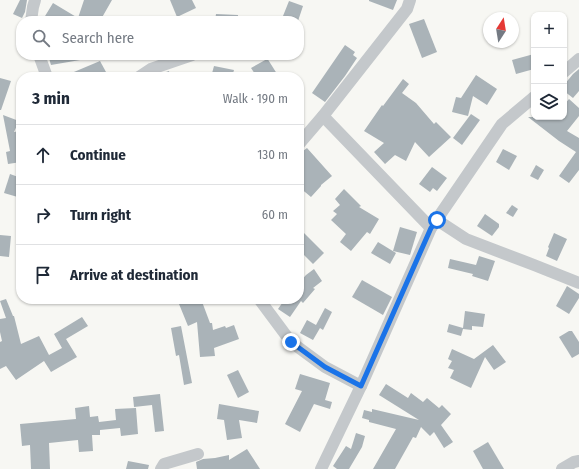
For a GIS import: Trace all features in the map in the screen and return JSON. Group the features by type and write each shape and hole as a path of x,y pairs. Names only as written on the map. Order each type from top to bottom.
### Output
{"street":[{"path":"32,16 35,0"},
{"path":"304,138 407,9 410,0"},
{"path":"567,69 579,59"},
{"path":"41,60 46,72"},
{"path":"146,72 177,60"},
{"path":"321,469 361,386 434,224 502,124 531,100"},
{"path":"323,116 434,224 466,239 579,283"},
{"path":"263,304 291,342 325,367 361,386"},
{"path":"161,469 164,464 198,454"},
{"path":"562,469 574,462 579,461"}],"building":[{"path":"20,0 27,0 23,16 13,14"},
{"path":"84,0 112,0 103,16 79,16"},
{"path":"170,0 192,0 196,8 177,16"},
{"path":"369,0 397,0 393,10"},
{"path":"289,1 303,6 300,16 283,16"},
{"path":"53,3 75,16 45,16"},
{"path":"216,14 238,15 238,16 216,16"},
{"path":"424,19 437,52 422,58 409,24"},
{"path":"345,45 355,52 353,55 357,58 325,102 312,93"},
{"path":"531,55 531,70 516,74 512,60"},
{"path":"50,60 80,60 51,65"},
{"path":"265,60 268,60 276,72 254,72 251,68"},
{"path":"100,61 106,72 74,72"},
{"path":"214,66 234,70 233,72 212,72"},
{"path":"579,69 579,91 573,98 567,93 567,81"},
{"path":"476,75 497,89 487,105 473,96 468,116 452,112 456,97 461,98"},
{"path":"0,78 11,81 1,110 0,110"},
{"path":"403,79 409,84 402,93 416,103 434,124 436,122 451,137 429,157 415,142 406,161 395,155 385,164 374,152 384,143 364,131 382,105 383,106"},
{"path":"569,99 579,108 579,116 567,131 579,138 579,170 569,183 559,176 576,152 532,120 567,120 567,101"},
{"path":"471,114 480,120 462,145 453,138"},
{"path":"3,115 16,120 16,128 14,132 16,132 16,163 8,164 6,152 10,151"},
{"path":"307,148 332,176 321,185 311,197 304,191 304,150"},
{"path":"503,149 517,156 509,170 496,162"},
{"path":"536,165 544,170 538,180 530,176"},
{"path":"432,167 447,178 437,191 433,188 430,192 419,184"},
{"path":"10,174 16,176 16,197 4,193"},
{"path":"344,189 361,206 359,207 379,219 370,234 367,232 351,251 340,242 346,234 331,220 337,214 333,211 340,205 335,199"},
{"path":"512,205 518,209 513,217 506,213"},
{"path":"485,214 499,224 499,227 492,236 477,226"},
{"path":"400,227 417,232 410,255 393,251"},
{"path":"304,233 324,253 313,264 304,255"},
{"path":"554,233 567,239 557,261 546,256"},
{"path":"0,235 11,236 9,257 0,256"},
{"path":"378,242 396,253 390,264 371,253"},
{"path":"479,256 495,261 488,281 472,276 473,274 448,268 450,259 476,265"},
{"path":"314,269 322,281 313,288 315,289 304,302 304,277"},
{"path":"362,280 392,297 383,315 352,297"},
{"path":"567,286 579,294 579,298 569,314 556,306"},
{"path":"6,299 14,316 21,344 39,336 49,355 62,348 54,334 82,317 88,326 66,339 77,357 51,372 44,361 16,380 6,366 0,369 0,342 2,341 0,319 6,318 0,301"},
{"path":"179,304 203,304 210,323 212,323 213,330 234,325 239,339 214,348 215,356 200,357 197,322 188,326"},
{"path":"282,304 299,304 290,317 278,309"},
{"path":"325,308 332,312 323,330 320,328 313,340 300,333 307,320 316,325"},
{"path":"465,311 485,314 483,327 472,326 472,330 463,329 461,336 447,332 449,324 463,328"},
{"path":"181,326 192,383 184,385 179,355 176,356 171,328"},
{"path":"569,331 572,331 579,342 579,354 572,358 559,337"},
{"path":"493,345 506,362 494,370 485,357 471,388 450,378 454,370 448,368 452,361 448,359 452,349 474,359"},
{"path":"238,370 249,392 238,398 227,375"},
{"path":"300,374 330,383 325,400 332,402 330,409 314,404 300,432 285,424 302,391 295,389"},
{"path":"386,384 408,398 411,393 423,402 427,398 439,408 442,405 451,414 441,425 453,442 444,448 434,432 430,436 421,427 416,438 413,437 395,469 373,469 396,429 369,422 369,420 362,418 364,410 372,412 372,409 419,420 379,395"},
{"path":"160,394 164,431 155,432 152,405 134,407 133,397"},
{"path":"219,404 259,411 257,423 239,420 242,438 227,440 224,420 217,419"},
{"path":"89,406 90,417 98,416 99,422 116,420 115,409 136,408 138,434 121,436 120,428 100,430 100,435 92,435 93,451 79,452 78,440 49,443 50,469 31,469 30,445 22,446 20,424 76,419 75,408"},
{"path":"356,433 365,436 362,447 349,469 337,469 333,466 346,446 351,449"},
{"path":"488,442 504,469 483,469 473,451"},
{"path":"247,449 260,469 197,469 196,462 203,459 229,455 229,460"},
{"path":"128,461 149,465 148,469 126,469"}],"route":[{"path":"291,342 325,367 361,386 431,228 437,220"}]}
